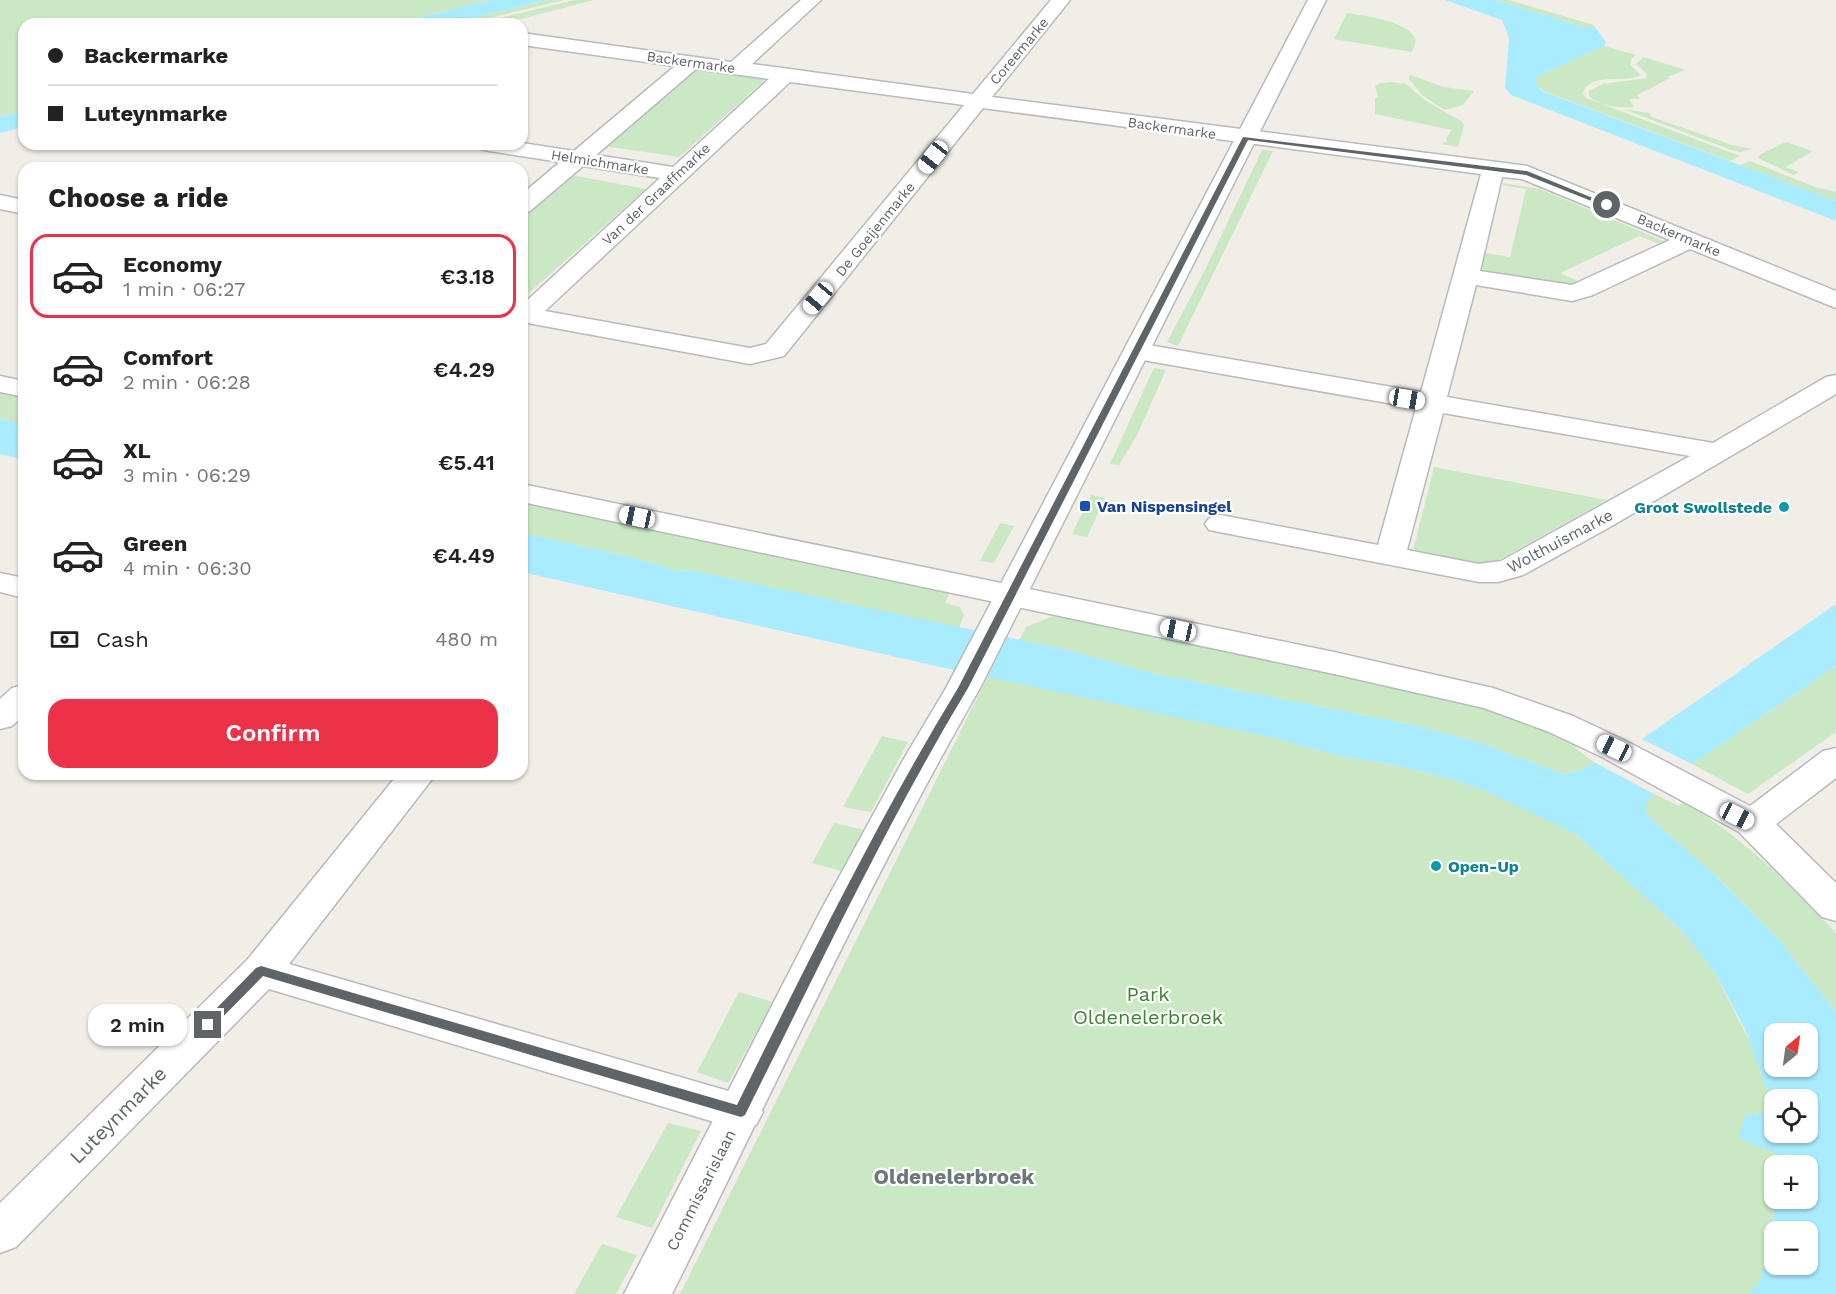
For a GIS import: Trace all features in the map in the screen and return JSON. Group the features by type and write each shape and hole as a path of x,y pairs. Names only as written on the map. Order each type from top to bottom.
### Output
{"street":[{"path":"736,68 812,0"},
{"name":"Coreemarke","path":"977,101 1061,0"},
{"name":"Commissarislaan","path":"648,1294 741,1112 850,888 932,739 963,688 1317,0"},
{"name":"Backermarke","path":"528,40 1245,138 1527,173 1836,300"},
{"path":"528,201 692,62"},
{"name":"Van der Graaffmarke","path":"528,310 786,74"},
{"name":"De Goeijenmarke","path":"528,315 750,356 775,350 890,212 977,101"},
{"name":"Helmichmarke","path":"528,150 676,174"},
{"path":"1390,556 1467,276 1493,169"},
{"path":"0,202 18,206"},
{"path":"1467,276 1572,293 1584,290 1689,240"},
{"path":"1137,351 1716,453"},
{"name":"Wolthuismarke","path":"1220,524 1479,573 1498,573 1512,568 1599,521 1836,383"},
{"path":"0,384 18,388"},
{"path":"528,494 1003,608 1312,658 1493,699 1561,724 1614,748 1752,823 1836,907"},
{"path":"0,582 18,586"},
{"path":"0,718 18,702"},
{"path":"1752,823 1836,760"},
{"name":"Luteynmarke","path":"0,1233 261,971 413,780"},
{"path":"261,971 741,1112"}],"green space":[{"path":"0,0 492,0 416,18 18,18 18,112 0,117"},
{"path":"546,0 564,0 490,18 472,18"},
{"path":"575,0 594,0 524,18 500,18"},
{"path":"1496,0 1509,0 1595,27 1583,27"},
{"path":"1347,13 1375,18 1406,29 1416,41 1412,52 1334,39"},
{"path":"1604,46 1636,55 1632,58 1630,65 1641,75 1599,80 1586,87 1583,94 1586,98 1740,156 1730,161 1543,91 1535,83 1535,79 1540,75"},
{"path":"1643,57 1686,70 1667,77 1670,78 1637,95 1640,99 1629,99 1634,107 1604,105 1589,96 1589,91 1603,84 1647,78 1646,73 1636,64"},
{"path":"699,68 761,77 764,81 679,157 604,146 693,70"},
{"path":"1410,75 1444,87 1474,91 1463,105 1445,110 1423,96 1409,79"},
{"path":"1390,82 1406,84 1426,101 1461,121 1464,125 1458,147 1442,144 1447,141 1452,130 1375,114 1375,99 1378,96 1375,86"},
{"path":"1623,109 1649,113 1652,117 1732,145 1753,149 1740,152 1731,150"},
{"path":"1786,142 1813,151 1786,167 1798,172 1794,175 1758,158 1761,154"},
{"path":"1262,150 1273,151 1178,346 1167,342 1205,270"},
{"path":"1750,161 1815,187 1836,192 1836,201 1740,165"},
{"path":"571,175 646,189 528,294 528,210"},
{"path":"1502,183 1540,189 1666,242 1662,245 1639,236 1560,273 1580,282 1575,284 1490,274 1481,268 1485,253 1510,257 1526,189 1502,185"},
{"path":"1154,368 1166,370 1137,435 1119,465 1110,464"},
{"path":"0,390 18,394 18,424 0,419"},
{"path":"1434,467 1607,500 1493,563 1485,564 1413,551"},
{"path":"1091,495 1105,498 1087,537 1072,534"},
{"path":"528,503 950,593 945,603 960,607 964,615 959,628 690,570 678,571 635,558 528,534"},
{"path":"1000,523 1014,526 994,563 980,561"},
{"path":"1056,615 1480,708 1514,718 1562,737 1578,745 1575,748 1594,762 1583,770 1563,774 1481,743 1418,726 1151,673 1072,651 1019,640 1026,627"},
{"path":"1836,666 1836,732 1748,794 1692,764"},
{"name":"Park Oldenelerbroek","path":"988,676 1274,738 1343,757 1385,763 1447,778 1515,803 1576,834 1682,931 1715,973 1757,1056 1768,1089 1764,1089 1764,1112 1746,1115 1764,1143 1772,1151 1781,1155 1764,1155 1764,1209 1775,1209 1772,1221 1764,1221 1764,1262 1760,1282 1748,1294 680,1294"},
{"path":"882,736 908,742 871,812 843,807"},
{"path":"1654,794 1679,806 1683,801 1745,845 1801,896 1836,933 1836,1012 1779,940 1718,878 1651,819 1646,812 1646,803"},
{"path":"834,823 864,830 841,871 812,863"},
{"path":"739,992 773,1002 728,1083 697,1072"},
{"path":"668,1123 701,1131 652,1228 616,1217"},
{"path":"602,1244 637,1255 616,1294 574,1294"}],"water":[{"path":"492,0 546,0 472,18 416,18"},
{"path":"1445,0 1496,0 1583,27 1595,27 1606,42 1604,46 1540,75 1535,79 1535,83 1542,91 1836,201 1836,221 1511,95 1505,88 1509,38 1502,20"},
{"path":"18,112 18,128 0,133 0,117"},
{"path":"0,419 18,424 18,458 0,454"},
{"path":"528,534 635,558 678,571 690,570 1072,651 1151,673 1418,726 1481,743 1563,774 1583,770 1594,762 1654,794 1646,804 1646,812 1651,819 1718,878 1779,940 1836,1012 1836,1294 1748,1294 1760,1282 1764,1262 1764,1275 1818,1275 1818,1221 1772,1221 1775,1209 1818,1209 1818,1155 1780,1155 1738,1138 1746,1115 1764,1112 1764,1143 1818,1143 1818,1089 1768,1089 1745,1029 1715,973 1682,931 1576,834 1481,789 1447,778 1385,763 1343,757 1274,738 936,666 528,573"},
{"path":"1836,604 1836,666 1692,764 1642,739"}],"place":[{"name":"Van Nispensingel","path":"1085,506"},
{"name":"Groot Swollstede","path":"1784,507"},
{"name":"Open-Up","path":"1436,866"}],"district":[{"name":"Oldenelerbroek","path":"954,1176"}],"route":[{"path":"208,1025 261,971 680,1092 741,1112 850,888 932,739 963,688 1008,596 1105,414 1245,138 1527,173 1607,205"}]}
